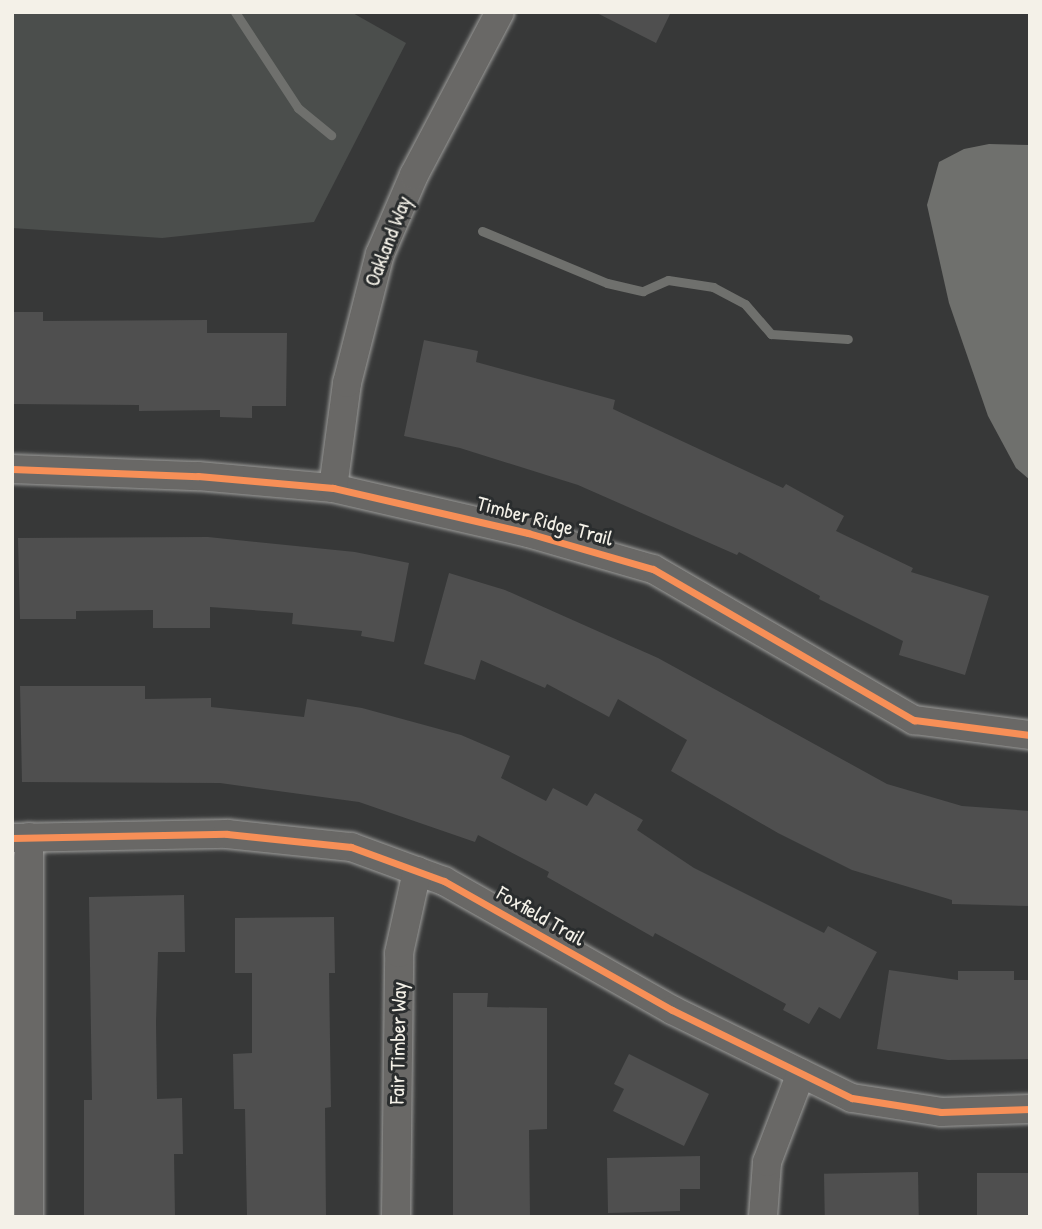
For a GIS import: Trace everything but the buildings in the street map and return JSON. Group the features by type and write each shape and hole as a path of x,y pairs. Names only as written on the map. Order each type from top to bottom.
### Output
{"street":[{"name":"Oakland Way","path":"333,488 347,383 380,254 414,175 500,12"},
{"name":"Timber Ridge Trail","path":"12,469 198,476 333,488 411,503 653,569 914,720 1030,736"},
{"name":"Foxfield Trail","path":"21,837 227,834 351,847 444,881 672,1010 852,1098 941,1112 1030,1110"},
{"path":"21,837 29,1217"},
{"name":"Fair Timber Way","path":"396,1217 399,953 417,871"},
{"path":"763,1217 767,1161 800,1073"}],"shaded area":[{"path":"12,12 351,12 406,43 314,222 162,238 12,228"},
{"path":"989,144 1030,145 1030,480 1016,468 988,416 949,303 927,205 939,162 964,149"}],"waterway":[{"path":"235,12 298,108 331,135"},
{"path":"482,231 607,283 643,291 668,280 713,287 745,304 771,334 848,339"}],"cycle path":[{"path":"12,469 198,476 333,488 528,533 653,569 914,720 1030,735"},
{"path":"12,838 227,834 351,847 444,881 672,1010 852,1098 941,1112 1030,1109"}]}
